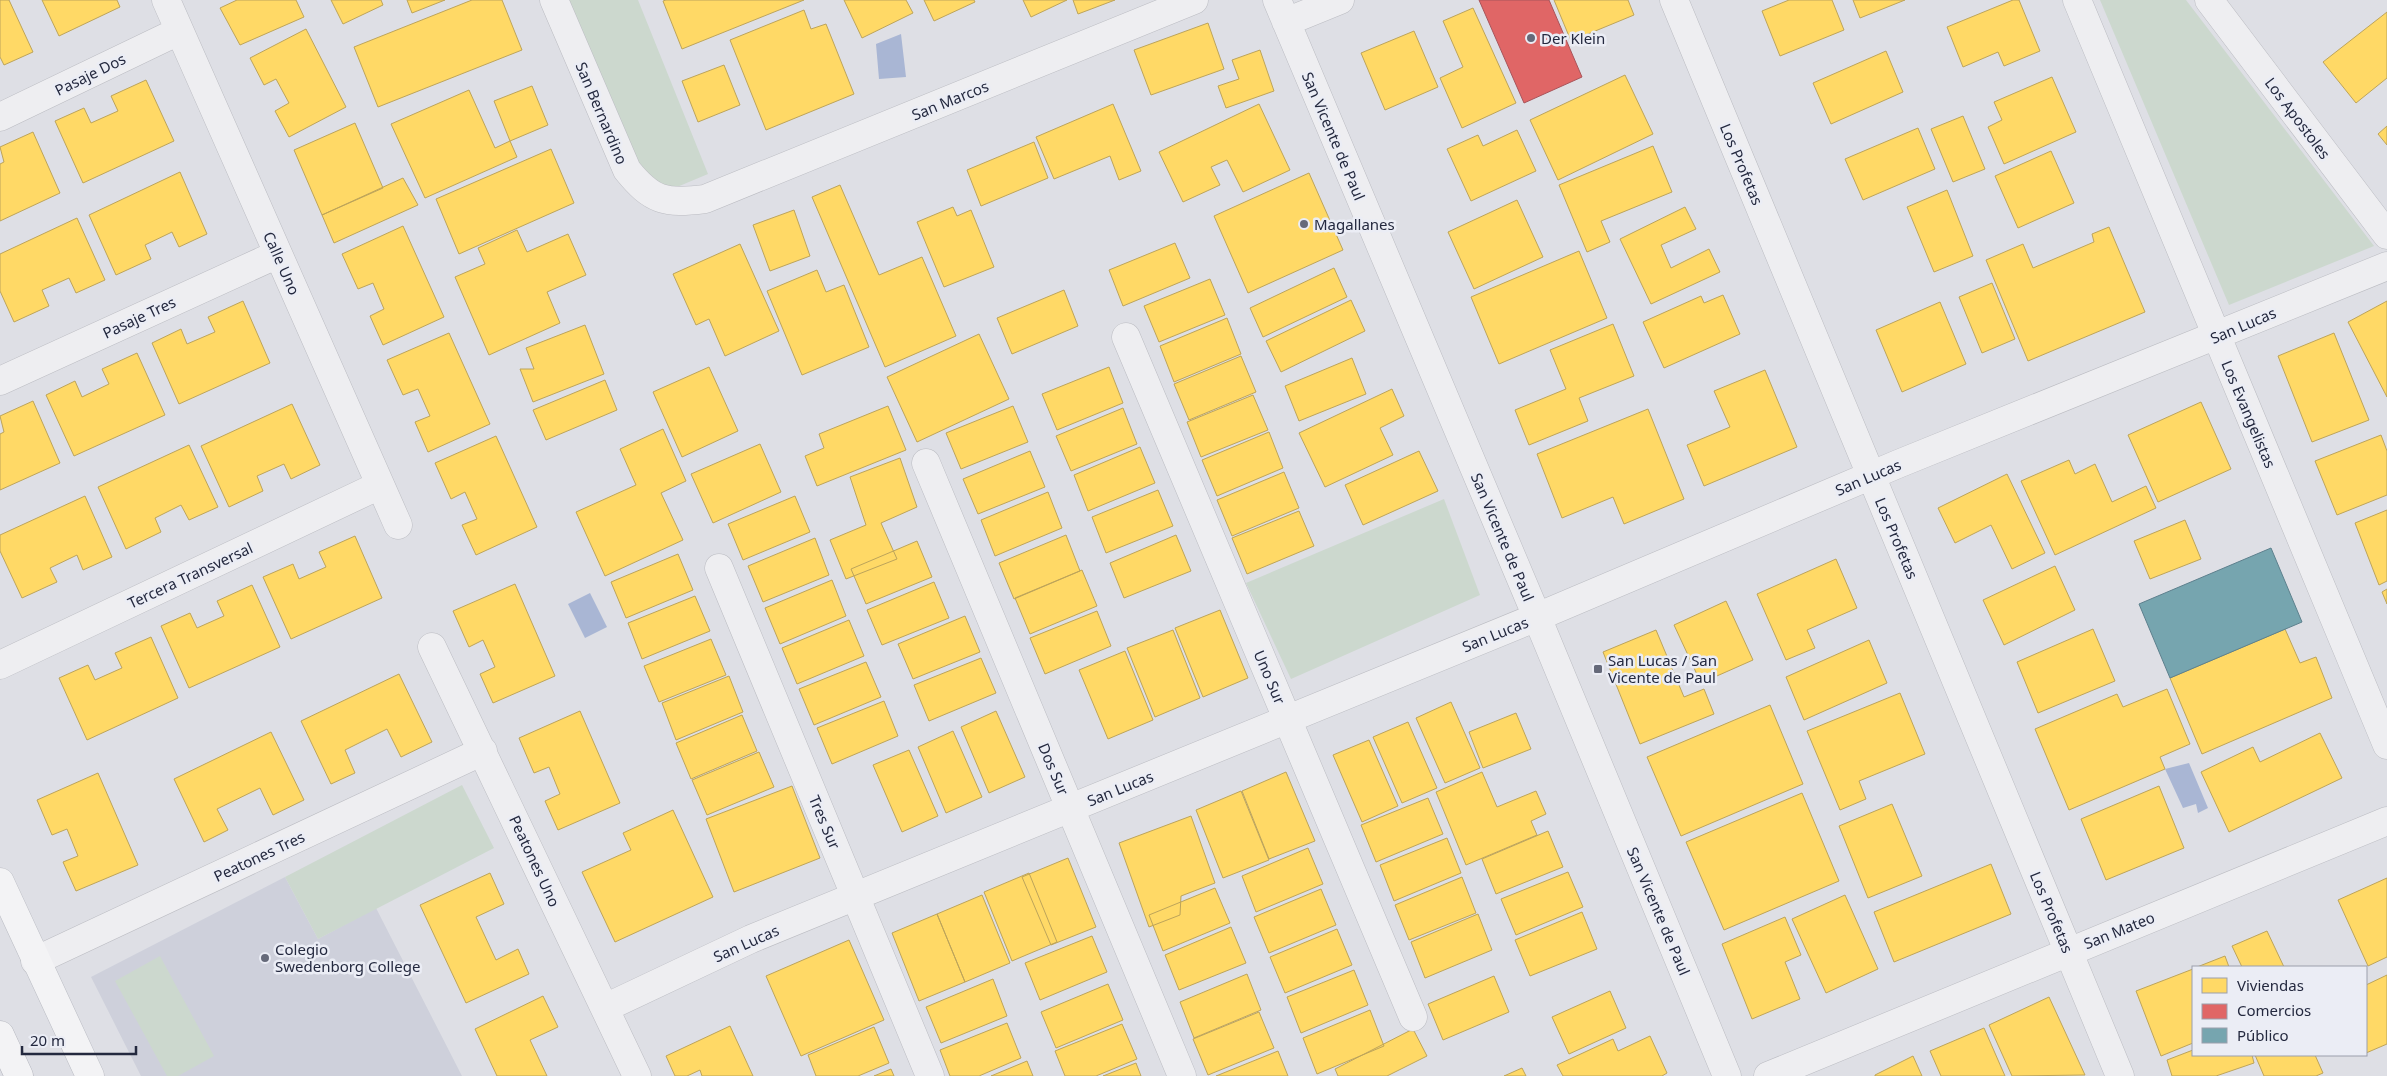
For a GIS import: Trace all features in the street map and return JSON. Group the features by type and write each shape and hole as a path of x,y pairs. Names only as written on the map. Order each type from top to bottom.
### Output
{"main road":[{"path":"0,882 90,1076"},
{"path":"0,1035 19,1076"}],"street":[{"name":"Calle Uno","path":"166,0 398,525"},
{"name":"San Bernardino","path":"554,0 626,170 641,187 657,198 678,203 705,199"},
{"name":"San Marcos","path":"705,199 1194,0"},
{"path":"1281,11 1340,0"},
{"name":"Los Profetas","path":"1674,0 2120,1076"},
{"name":"Los Evangelistas","path":"2077,0 2387,745"},
{"name":"Los Apostoles","path":"2209,0 2387,235"},
{"name":"San Vicente de Paul","path":"1281,11 1537,617 1727,1076"},
{"name":"Pasaje Dos","path":"0,117 180,31"},
{"name":"Pasaje Tres","path":"0,381 278,254"},
{"name":"San Lucas","path":"605,1008 751,940 855,896 1537,617 1871,476 2387,266"},
{"name":"Uno Sur","path":"1126,337 1413,1017"},
{"name":"Dos Sur","path":"926,463 1182,1076"},
{"name":"Tercera Transversal","path":"0,665 380,485"},
{"name":"Tres Sur","path":"719,568 930,1076"},
{"name":"Peatones Uno","path":"432,647 637,1076"},
{"name":"Peatones Tres","path":"35,961 482,751"},
{"name":"San Mateo","path":"1768,1076 2387,821"}],"shaded area":[{"path":"563,0 638,0 708,174 677,187 648,184"},
{"path":"2100,0 2186,0 2374,246 2229,305"},
{"path":"1444,499 1480,595 1291,679 1246,583"},
{"path":"462,785 494,848 318,939 285,877"},
{"name":"Colegio Swedenborg College","path":"285,877 318,939 376,908 462,1076 141,1076 91,977"},
{"path":"160,956 214,1056 178,1076 167,1076 115,981"}],"water":[{"path":"901,34 906,77 879,79 876,44"},
{"path":"590,593 607,627 585,638 568,604"},
{"path":"2189,763 2208,808 2198,813 2196,804 2183,808 2165,769"}],"building: Viviendas":[{"path":"0,0 9,0 33,52 4,65 0,57"},
{"path":"42,0 117,0 120,7 59,36"},
{"path":"237,0 296,0 304,17 240,45 220,8"},
{"path":"331,0 381,0 383,5 343,24"},
{"path":"407,0 445,0 412,13"},
{"path":"472,0 502,0 522,50 378,107 354,47"},
{"path":"804,0 682,49 663,1"},
{"path":"844,0 906,0 913,13 862,38"},
{"path":"924,0 974,0 975,2 934,21"},
{"path":"1023,0 1067,0 1031,17"},
{"path":"1073,0 1115,0 1078,14"},
{"path":"1554,0 1628,0 1634,15 1571,41"},
{"path":"1789,0 1832,0 1844,30 1780,56 1762,11"},
{"path":"1853,0 1905,0 1860,18"},
{"path":"2013,0 2019,0 2040,51 2004,66 1998,52 1963,67 1947,27"},
{"path":"1473,8 1516,103 1462,128 1440,78 1463,67 1443,21"},
{"path":"804,10 811,29 826,24 854,94 766,130 730,40"},
{"path":"2387,12 2387,78 2356,103 2323,62"},
{"path":"1208,23 1224,69 1151,95 1134,50"},
{"path":"306,29 346,107 289,137 275,111 289,103 276,79 264,85 250,58"},
{"path":"1414,31 1438,87 1385,110 1361,53"},
{"path":"1260,50 1274,91 1226,108 1218,86 1239,79 1232,60"},
{"path":"1886,51 1903,92 1831,124 1813,83"},
{"path":"724,65 740,105 698,122 682,81"},
{"path":"1625,75 1653,134 1558,180 1530,120"},
{"path":"2052,77 2076,132 2004,164 1988,127 2002,120 1994,102"},
{"path":"146,80 174,141 83,183 55,121 84,108 91,123 118,111 111,96"},
{"path":"532,86 548,125 510,141 494,101"},
{"path":"469,90 495,148 510,141 517,157 425,198 391,124"},
{"path":"1113,104 1141,171 1119,180 1110,156 1054,179 1036,137"},
{"path":"1259,104 1290,170 1243,192 1227,160 1211,167 1220,185 1183,202 1159,152"},
{"path":"1963,116 1985,169 1953,182 1931,129"},
{"path":"355,123 383,188 322,215 294,150"},
{"path":"2387,126 2387,145 2378,134"},
{"path":"1918,128 1935,169 1863,200 1845,159"},
{"path":"1517,130 1536,171 1471,201 1447,149 1478,135 1483,146"},
{"path":"33,132 60,193 0,221 0,164 4,162 0,147"},
{"path":"1034,142 1048,178 981,206 967,170"},
{"path":"1653,146 1672,192 1601,221 1610,242 1587,252 1559,185"},
{"path":"551,149 574,203 459,254 436,199"},
{"path":"2051,151 2074,203 2018,228 1995,176"},
{"path":"180,172 207,234 179,247 172,232 145,245 151,259 116,275 89,215"},
{"path":"1309,173 1343,250 1248,293 1214,216"},
{"path":"403,178 418,205 334,243 322,215"},
{"path":"840,185 879,275 922,257 956,336 885,367 812,197"},
{"path":"1947,190 1973,256 1934,272 1907,207"},
{"path":"1517,200 1543,257 1474,289 1448,232"},
{"path":"953,207 957,216 971,210 994,267 944,287 917,222"},
{"path":"1685,207 1696,229 1661,245 1671,268 1709,249 1720,272 1651,304 1620,239"},
{"path":"794,210 810,256 770,271 753,225"},
{"path":"77,218 105,280 76,293 69,278 42,290 49,306 14,322 0,291 0,254"},
{"path":"403,226 444,317 383,345 370,316 384,309 373,283 358,289 342,254"},
{"path":"2109,227 2145,312 2028,361 1986,260 2023,244 2033,268 2094,242 2092,234"},
{"path":"517,230 527,252 568,234 586,275 547,292 560,323 489,355 455,277 485,264 478,248"},
{"path":"1175,243 1190,278 1123,306 1109,270"},
{"path":"740,244 779,331 725,356 709,319 696,325 673,274"},
{"path":"1579,251 1607,318 1499,364 1471,297"},
{"path":"1334,268 1347,297 1263,337 1250,308"},
{"path":"817,270 826,292 844,285 869,347 802,375 767,291"},
{"path":"1210,279 1225,315 1159,342 1144,306"},
{"path":"1992,283 2015,339 1982,353 1959,297"},
{"path":"1064,290 1078,326 1012,354 997,318"},
{"path":"1723,295 1740,334 1664,368 1643,322 1701,296 1704,303"},
{"path":"1351,300 1365,331 1281,372 1266,341"},
{"path":"243,301 270,363 179,404 152,343 181,329 187,344 215,332 208,317"},
{"path":"2387,301 2387,397 2348,322"},
{"path":"1940,302 1966,364 1902,392 1876,330"},
{"path":"1227,318 1241,354 1174,382 1160,346"},
{"path":"1613,324 1634,376 1579,398 1588,421 1529,445 1515,410 1566,389 1550,350"},
{"path":"585,325 604,374 533,402 520,369 534,369 526,348"},
{"path":"449,333 490,424 428,452 415,422 430,416 418,389 403,395 387,360"},
{"path":"2334,333 2369,420 2312,442 2278,356"},
{"path":"979,334 1009,399 917,442 887,377"},
{"path":"137,353 165,415 74,456 46,395 75,381 82,397 109,384 102,369"},
{"path":"1241,356 1256,392 1189,420 1174,384"},
{"path":"1352,358 1366,394 1299,421 1285,386"},
{"path":"709,367 738,431 682,457 653,392"},
{"path":"1109,367 1123,403 1057,430 1042,394"},
{"path":"1765,370 1797,447 1704,486 1687,445 1730,427 1714,391"},
{"path":"605,380 617,410 546,440 533,410"},
{"path":"1392,389 1404,416 1380,428 1393,455 1325,487 1299,433"},
{"path":"1253,395 1268,430 1201,457 1187,422"},
{"path":"33,401 60,463 0,490 0,434 4,432 0,416"},
{"path":"2201,402 2231,469 2158,502 2128,435"},
{"path":"292,404 320,465 291,479 284,464 257,476 263,491 229,507 201,446"},
{"path":"888,406 906,450 817,486 805,456 824,448 819,434"},
{"path":"1013,406 1028,442 961,469 946,433"},
{"path":"1123,408 1137,444 1071,471 1056,436"},
{"path":"1648,409 1684,499 1624,524 1613,497 1562,518 1537,454"},
{"path":"663,429 686,481 661,493 683,540 605,576 576,512 636,485 620,449"},
{"path":"1269,432 1283,468 1217,496 1202,460"},
{"path":"2381,435 2387,451 2387,495 2337,515 2315,461"},
{"path":"496,436 537,527 476,555 462,525 477,519 465,492 451,499 435,463"},
{"path":"760,444 781,492 713,523 691,474"},
{"path":"189,445 218,507 189,520 181,505 155,518 161,532 126,549 98,487"},
{"path":"1140,447 1155,483 1088,511 1074,475"},
{"path":"1030,451 1045,487 978,514 963,479"},
{"path":"1419,451 1438,491 1363,525 1345,485"},
{"path":"900,458 917,507 881,523 897,559 846,579 830,540 866,525 850,477"},
{"path":"2069,460 2075,474 2095,464 2112,502 2146,486 2156,508 2055,555 2021,481"},
{"path":"1284,472 1299,508 1232,536 1217,500"},
{"path":"2007,474 2045,553 2012,569 1991,525 1955,543 1938,508"},
{"path":"1158,490 1173,526 1106,553 1092,517"},
{"path":"1048,492 1062,528 995,556 981,520"},
{"path":"85,496 112,557 83,570 77,555 50,568 57,582 22,598 0,551 0,535"},
{"path":"795,496 810,532 743,560 728,524"},
{"path":"2387,510 2387,581 2379,585 2355,523"},
{"path":"1299,511 1314,546 1247,574 1232,538"},
{"path":"2185,520 2201,559 2150,579 2134,541"},
{"path":"1066,535 1080,571 1014,599 999,563"},
{"path":"1176,535 1191,571 1124,598 1110,563"},
{"path":"355,536 382,598 291,639 263,577 293,564 299,579 326,567 319,552"},
{"path":"815,538 829,575 763,602 748,566"},
{"path":"917,541 932,577 866,604 851,569"},
{"path":"678,554 693,590 626,618 611,582"},
{"path":"1836,559 1857,608 1807,630 1815,648 1786,660 1757,594"},
{"path":"2055,566 2075,610 2004,645 1983,600"},
{"path":"1082,570 1097,606 1030,634 1015,598"},
{"path":"832,580 846,616 780,644 765,608"},
{"path":"934,582 949,618 882,645 867,610"},
{"path":"515,584 555,676 493,703 480,674 495,667 483,640 469,647 453,611"},
{"path":"252,585 280,647 189,688 161,626 190,613 197,628 224,616 217,601"},
{"path":"2387,589 2387,604 2382,592"},
{"path":"695,596 710,631 642,659 628,623"},
{"path":"1726,601 1753,660 1701,683 1674,625"},
{"path":"1220,610 1248,678 1203,697 1175,628"},
{"path":"1097,611 1111,646 1045,674 1030,638"},
{"path":"965,616 980,652 913,679 898,644"},
{"path":"849,620 864,656 797,684 782,648"},
{"path":"2093,629 2115,681 2038,713 2017,662"},
{"path":"2285,629 2300,663 2316,657 2332,698 2202,754 2170,678"},
{"path":"1173,630 1200,698 1155,717 1127,648"},
{"path":"1656,630 1684,697 1704,689 1714,714 1640,744 1603,652"},
{"path":"151,637 178,698 87,740 59,678 88,665 95,680 122,668 115,653"},
{"path":"711,639 726,675 659,702 644,666"},
{"path":"1869,640 1887,683 1804,720 1786,677"},
{"path":"1125,651 1153,720 1108,739 1079,670"},
{"path":"981,658 996,693 929,721 914,685"},
{"path":"866,662 881,697 814,725 799,689"},
{"path":"399,674 432,742 401,757 387,729 345,750 355,773 331,784 301,721"},
{"path":"729,676 743,712 676,740 662,703"},
{"path":"2167,689 2190,744 2160,757 2165,769 2069,810 2035,729 2117,694 2123,707"},
{"path":"1900,693 1925,754 1859,781 1866,799 1840,810 1807,731"},
{"path":"884,701 898,736 832,764 817,728"},
{"path":"1451,702 1480,768 1445,783 1416,718"},
{"path":"1770,705 1803,784 1681,836 1647,757"},
{"path":"580,711 620,803 558,830 545,801 560,794 549,767 534,773 519,738"},
{"path":"996,711 1025,777 989,793 961,727"},
{"path":"1516,713 1531,749 1483,768 1469,732"},
{"path":"742,715 757,751 691,779 676,743"},
{"path":"1408,722 1437,788 1402,803 1373,737"},
{"path":"953,731 982,797 946,813 918,747"},
{"path":"271,732 304,800 273,815 260,788 217,809 228,830 204,842 174,779"},
{"path":"2320,733 2342,778 2229,832 2201,772 2253,747 2260,762"},
{"path":"1369,740 1398,806 1362,822 1333,755"},
{"path":"909,750 938,816 902,832 873,765"},
{"path":"759,752 774,787 707,815 692,780"},
{"path":"1286,772 1315,841 1269,859 1242,791"},
{"path":"1482,772 1497,807 1536,791 1546,814 1531,821 1537,835 1466,865 1436,792"},
{"path":"98,773 138,865 76,891 63,862 78,856 67,829 52,835 37,800"},
{"path":"792,786 820,858 734,892 706,819"},
{"path":"2159,786 2184,848 2106,880 2081,819"},
{"path":"1241,791 1269,860 1223,878 1196,810"},
{"path":"1802,793 1839,881 1724,930 1686,842"},
{"path":"1428,798 1443,834 1376,862 1361,825"},
{"path":"1892,804 1922,876 1868,898 1839,826"},
{"path":"673,810 713,897 615,942 582,872 631,850 623,833"},
{"path":"1191,816 1215,883 1181,896 1180,915 1149,927 1119,843"},
{"path":"1548,831 1563,867 1496,894 1482,859"},
{"path":"1447,838 1461,873 1394,901 1380,865"},
{"path":"1308,848 1323,884 1256,912 1242,876"},
{"path":"1068,858 1096,927 1051,945 1022,877"},
{"path":"1991,864 2011,914 1894,962 1874,912"},
{"path":"1568,872 1583,907 1516,935 1501,899"},
{"path":"490,873 504,904 476,917 496,960 518,949 529,974 466,1003 420,905"},
{"path":"1029,873 1057,942 1012,961 984,892"},
{"path":"1462,877 1476,913 1409,940 1395,905"},
{"path":"2387,878 2387,957 2368,966 2338,900"},
{"path":"1215,888 1230,923 1163,951 1149,915"},
{"path":"1321,889 1336,925 1269,953 1254,917"},
{"path":"982,895 1010,963 965,982 937,914"},
{"path":"1845,895 1878,969 1826,993 1792,919"},
{"path":"1582,912 1597,949 1530,976 1515,940"},
{"path":"937,914 965,982 919,1001 892,933"},
{"path":"1478,914 1492,950 1425,978 1411,942"},
{"path":"1785,917 1801,955 1785,962 1800,999 1752,1019 1722,944"},
{"path":"1231,927 1246,963 1179,990 1165,955"},
{"path":"1337,929 1352,965 1285,993 1270,957"},
{"path":"2267,931 2284,966 2242,966 2232,946"},
{"path":"1092,936 1107,972 1040,1000 1025,963"},
{"path":"849,940 884,1020 801,1056 766,976"},
{"path":"2225,956 2229,966 2200,966"},
{"path":"2192,969 2192,1043 2161,1056 2136,991"},
{"path":"1354,970 1368,1005 1301,1033 1287,997"},
{"path":"1247,974 1261,1010 1194,1038 1180,1002"},
{"path":"2387,975 2387,1044 2367,1053 2367,985"},
{"path":"1494,976 1509,1012 1443,1040 1428,1004"},
{"path":"993,979 1007,1016 941,1043 926,1007"},
{"path":"1108,984 1123,1020 1056,1048 1041,1012"},
{"path":"1610,991 1626,1028 1569,1054 1552,1017"},
{"path":"543,996 558,1027 530,1040 547,1076 497,1076 475,1029"},
{"path":"2049,997 2085,1075 2012,1076 1989,1025"},
{"path":"1370,1010 1384,1046 1317,1074 1303,1038"},
{"path":"1259,1012 1274,1048 1208,1075 1193,1039"},
{"path":"1007,1023 1021,1058 979,1076 950,1076 940,1050"},
{"path":"1122,1024 1137,1059 1096,1076 1065,1076 1055,1051"},
{"path":"730,1026 753,1076 702,1076 700,1070 687,1076 675,1076 666,1056"},
{"path":"874,1027 889,1063 858,1076 816,1076 808,1055"},
{"path":"1984,1028 2005,1076 1941,1076 1930,1051"},
{"path":"1413,1029 1427,1056 1387,1076 1338,1076 1335,1069"},
{"path":"1650,1036 1667,1073 1662,1076 1563,1076 1557,1065 1613,1039 1618,1051"},
{"path":"2192,1050 2192,1056 2252,1056 2254,1063 2216,1076 2172,1076 2167,1060"},
{"path":"1278,1051 1288,1076 1216,1076"},
{"path":"1913,1056 1922,1076 1875,1076 1875,1075"},
{"path":"2255,1056 2315,1056 2323,1073 2316,1076 2264,1076"},
{"path":"1027,1061 1033,1076 991,1076"},
{"path":"1136,1063 1141,1076 1103,1076"},
{"path":"1522,1068 1526,1076 1504,1076"},
{"path":"891,1069 894,1076 874,1076"}],"building: Comercios":[{"name":"Der Klein","path":"1479,0 1549,0 1582,77 1524,103"}],"building: Público":[{"path":"2271,548 2302,622 2170,678 2139,604"}],"place":[{"name":"Der Klein","path":"1531,38"},
{"name":"Magallanes","path":"1304,224"},
{"name":"San Lucas / San Vicente de Paul","path":"1598,669"},
{"name":"Colegio Swedenborg College","path":"265,958"}]}
